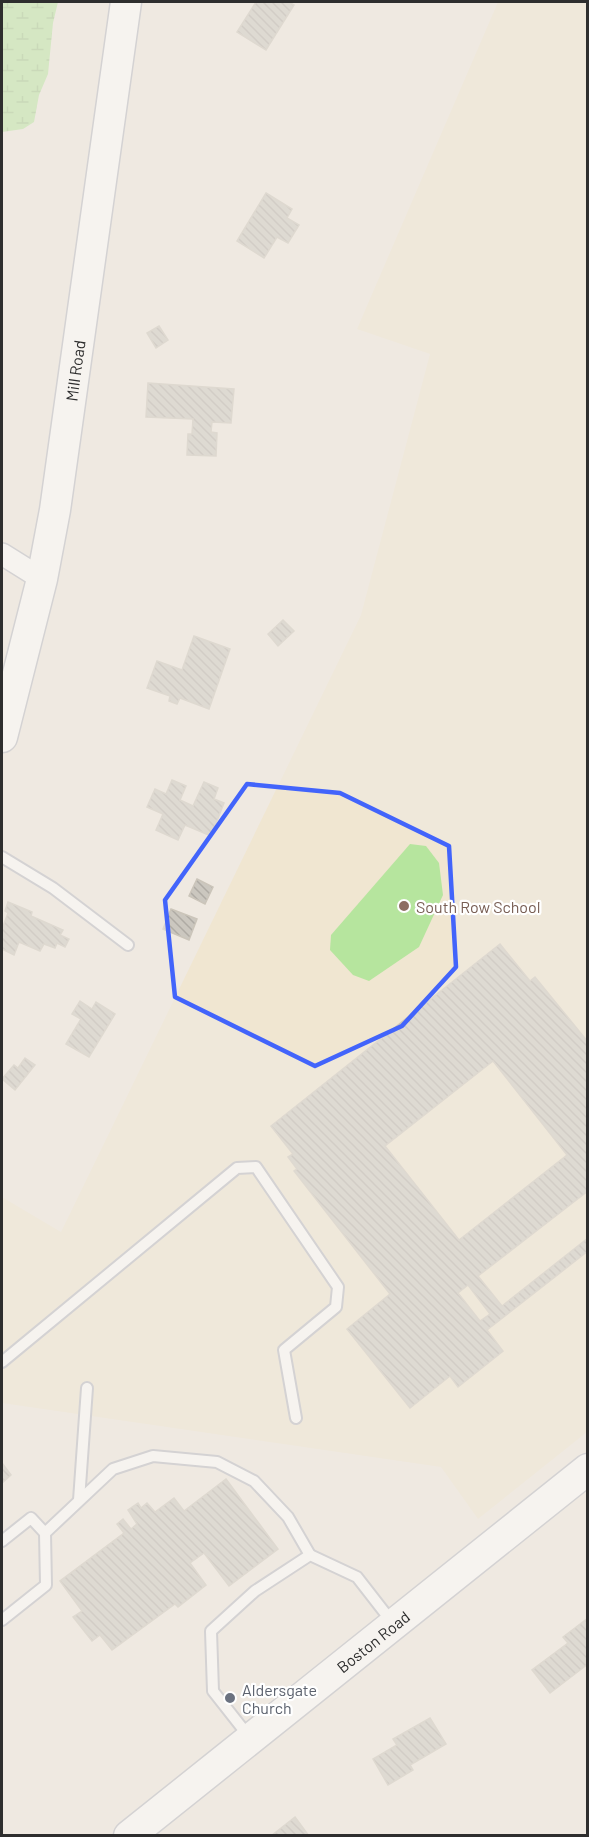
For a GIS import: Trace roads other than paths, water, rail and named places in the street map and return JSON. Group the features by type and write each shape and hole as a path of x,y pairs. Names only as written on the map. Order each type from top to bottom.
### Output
{"main road":[{"name":"Mill Road","path":"2,737 42,579 58,488 125,4"},
{"name":"Boston Road","path":"129,1836 588,1469"}],"street":[{"path":"2,554 42,579"}],"lane":[{"path":"2,857 53,888 128,945"},
{"path":"2,1362 237,1168 256,1167 338,1287 336,1307 284,1350 296,1418"},
{"path":"79,1500 87,1388"},
{"path":"45,1533 113,1469 153,1456 217,1462 254,1481 288,1517 310,1555 357,1577 394,1624"},
{"path":"2,1541 31,1518 45,1533 46,1585 2,1620"},
{"path":"250,1738 213,1691 211,1631 255,1591 310,1555"}],"place":[{"name":"South Row School","path":"404,906"},
{"name":"Aldersgate Church","path":"230,1698"}]}
